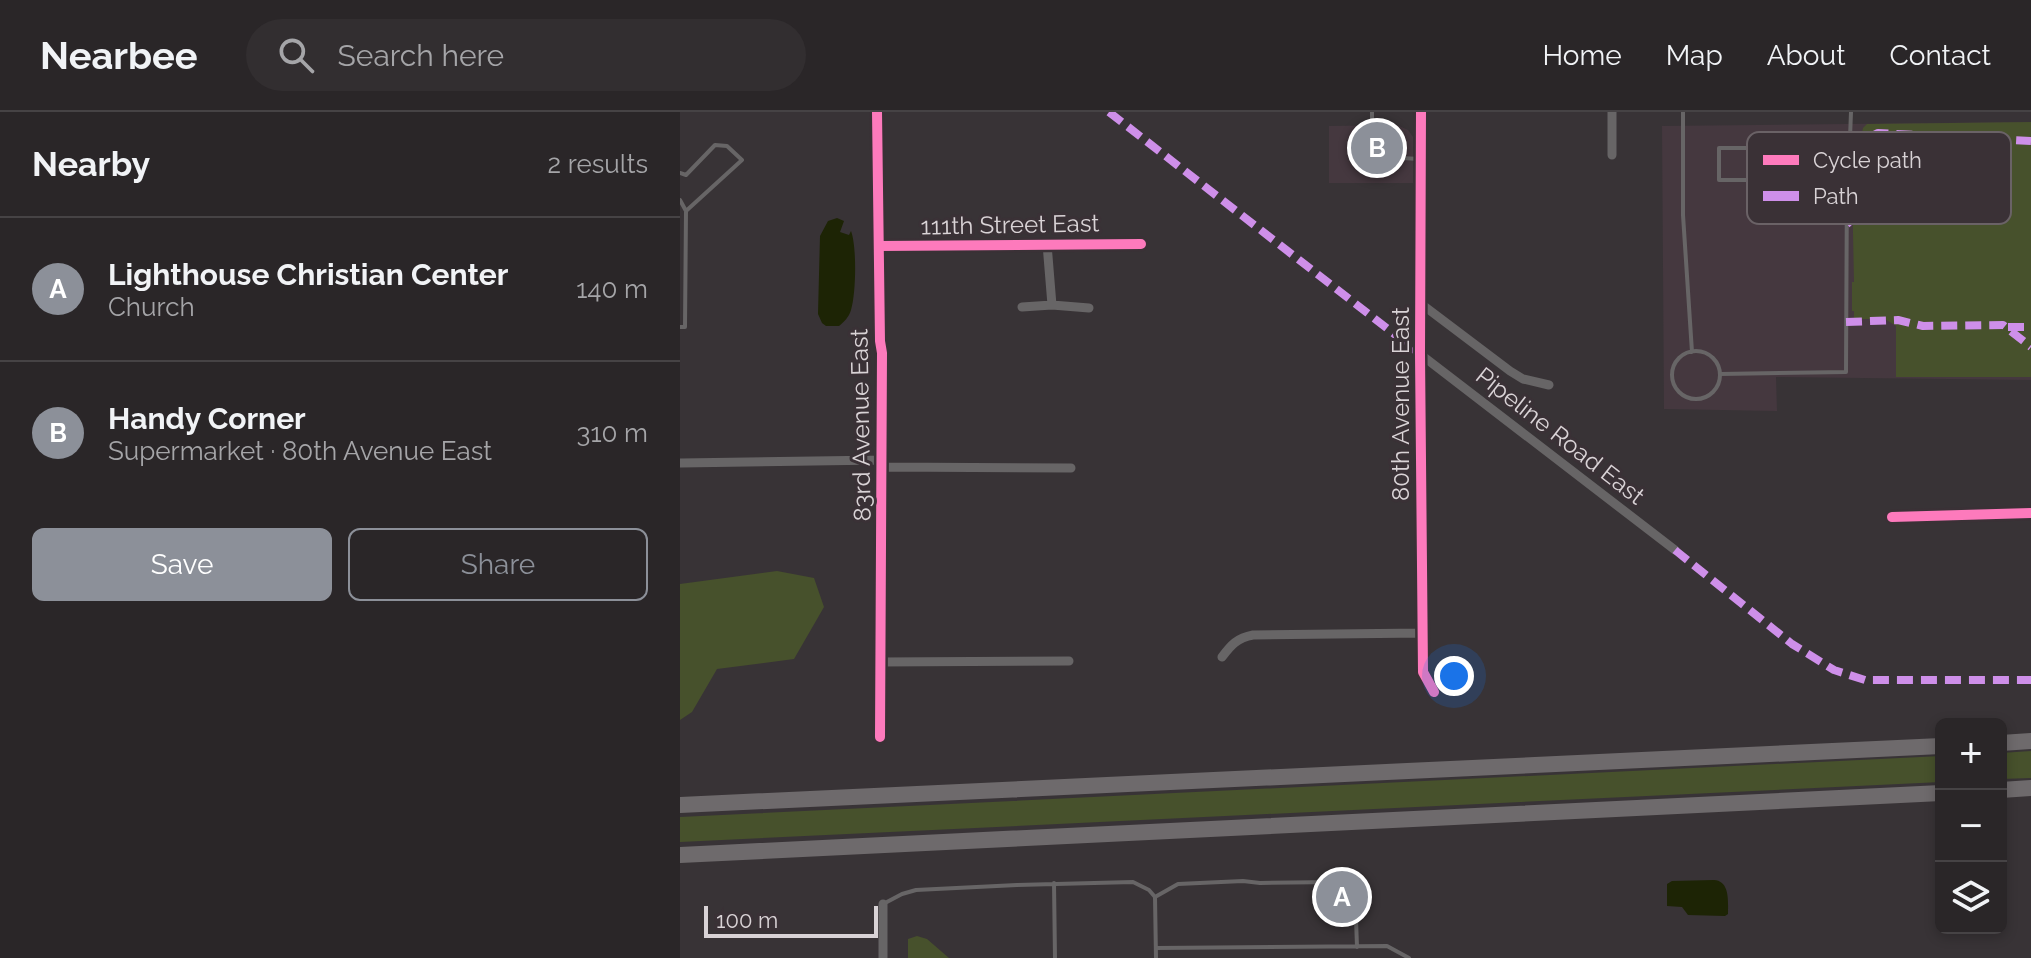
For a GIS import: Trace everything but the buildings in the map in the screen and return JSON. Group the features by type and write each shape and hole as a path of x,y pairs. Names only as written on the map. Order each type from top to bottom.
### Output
{"highway":[{"path":"2007,743 2031,741"},
{"path":"680,805 1935,746"},
{"path":"2007,790 2031,788"},
{"path":"680,855 1935,793"}],"street":[{"name":"83rd Avenue East","path":"877,112 882,353 880,737"},
{"name":"80th Avenue East","path":"1421,112 1422,633 1423,672 1434,692"},
{"path":"1612,112 1612,155"},
{"path":"1047,244 1052,305"},
{"name":"111th Street East","path":"879,246 1141,244"},
{"path":"1420,303 1510,371 1523,379 1549,385"},
{"path":"1022,307 1052,305 1089,308"},
{"name":"Pipeline Road East","path":"1420,354 1675,550"},
{"path":"681,463 882,463 1071,468"},
{"path":"1892,517 2031,513"},
{"path":"1222,657 1234,642 1253,635 1422,633"},
{"path":"880,662 1069,661"},
{"path":"883,904 883,958"}],"lane":[{"path":"1372,112 1372,128 1397,129 1402,134 1402,158 1422,159"},
{"path":"1683,112 1683,215 1692,352"},
{"path":"1850,132 1851,112"},
{"path":"680,181 683,174 715,145 727,146 742,160 686,211"},
{"path":"1747,148 1719,148 1719,180 1747,180"},
{"path":"680,200 686,211 685,327 680,327"},
{"path":"1720,374 1846,372 1847,224"},
{"path":"1692,352 1708,355 1714,360 1720,374 1715,389 1703,398 1687,398 1673,381 1674,365 1685,354 1692,352"},
{"path":"883,904 916,890 1133,882 1149,890 1155,897 1156,958"},
{"path":"1155,897 1181,883 1336,882 1355,890 1357,947"},
{"path":"1054,883 1055,958"},
{"path":"1156,948 1387,946 1409,958"}],"shaded area":[{"path":"2031,122 2031,380 1776,377 1777,411 1664,409 1662,126"},
{"path":"2031,122 2031,377 1896,377 1896,326 1885,319 1854,319 1853,224 2011,224 2011,132 1862,132 1867,124"},
{"path":"1397,125 1408,130 1413,137 1413,183 1329,183 1329,126"},
{"path":"837,218 844,221 840,232 849,235 851,231 853,238 854,293 846,319 839,326 826,326 818,314 820,236 828,221"},
{"path":"777,571 814,578 824,607 794,659 717,669 692,712 680,720 680,584"},
{"path":"2031,751 2031,778 2007,779 2007,753"},
{"path":"1935,756 1935,782 680,842 680,817"},
{"path":"1714,880 1723,884 1727,892 1728,914 1725,916 1688,915 1682,907 1667,906 1667,884 1672,881"},
{"path":"917,936 927,939 949,958 908,958 908,939"}],"marked path":[{"path":"1109,112 1420,354"},
{"path":"2011,140 2031,141"},
{"path":"1846,322 1898,320 1923,326 2003,325 2031,347"},
{"path":"2008,327 2031,327"},
{"path":"1675,550 1792,644 1834,670 1865,680 2031,680"}],"cycle path":[{"path":"877,112 882,353 880,737"},
{"path":"1421,112 1423,672 1434,692"},
{"path":"879,246 1141,244"},
{"path":"1892,517 2031,513"}],"place":[{"name":"Handy Corner","path":"1377,148"},
{"name":"Lighthouse Christian Center","path":"1342,897"}]}
